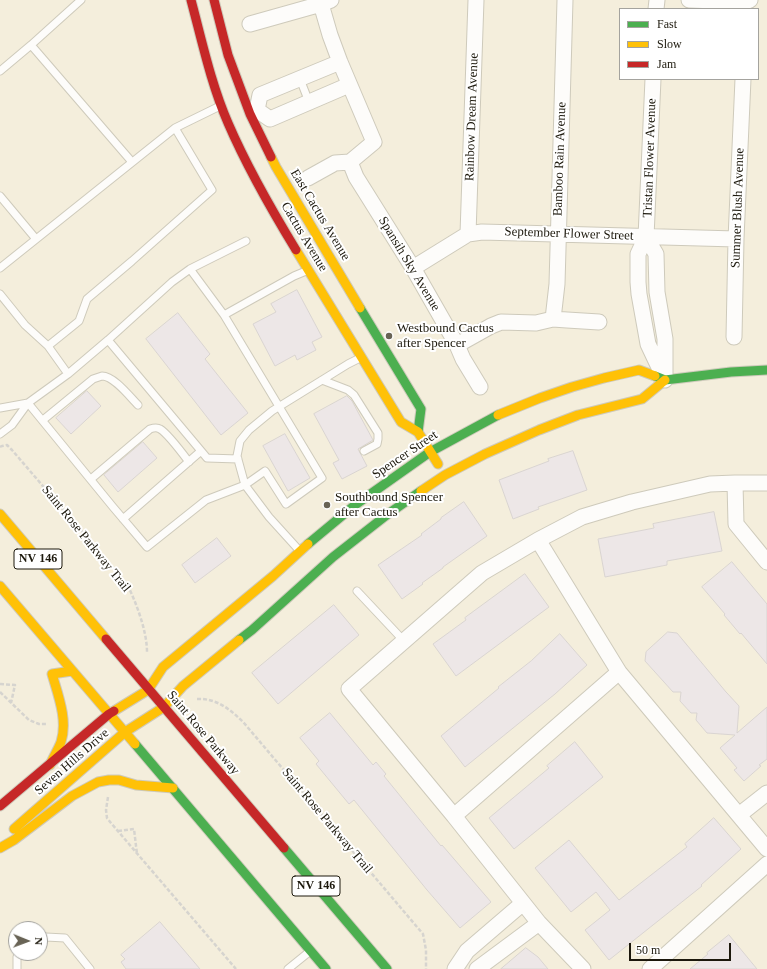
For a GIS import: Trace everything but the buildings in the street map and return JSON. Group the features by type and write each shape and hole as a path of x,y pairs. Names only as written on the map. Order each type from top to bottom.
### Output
{"main road":[{"name":"Cactus Avenue","path":"191,0 215,88 228,123 252,174 269,204 312,269 401,422 418,432 445,475"},
{"name":"East Cactus Avenue","path":"214,0 228,55 248,115 276,167 421,409 418,432"},
{"path":"201,39 208,44 215,55"},
{"path":"266,180 270,196 269,204"},
{"path":"350,308 364,322 369,323"},
{"name":"Spencer Street","path":"148,690 163,667 273,576 300,551 355,505 430,452 502,413 572,387 638,370 665,380 724,372 767,370"},
{"path":"164,707 183,686 252,630 333,557 388,514 426,487 485,454 539,430 578,415 642,399 665,380"},
{"name":"Saint Rose Parkway","path":"0,514 148,690 387,969"},
{"path":"0,586 326,969"},
{"path":"50,765 61,742 64,730 60,700 52,674 72,671"},
{"name":"Seven Hills Drive","path":"0,806 109,714 148,690"},
{"name":"Seven Hills Drive","path":"0,841 125,732 164,707"},
{"path":"0,848 14,840 72,796 98,782 119,780 136,785 173,788"}],"street":[{"name":"Rainbow Dream Avenue","path":"468,234 476,0"},
{"name":"Bamboo Rain Avenue","path":"553,319 557,284 565,0"},
{"path":"689,0 747,4"},
{"path":"250,24 290,6 326,2 330,35 349,85 374,142 350,162 334,163 308,178"},
{"path":"340,62 260,95 248,115 270,119 349,85"},
{"name":"Tristan Flower Avenue","path":"653,80 646,237 656,254 656,281 650,301 665,339 665,380"},
{"name":"Summer Blush Avenue","path":"734,337 736,240 743,80"},
{"name":"Spansih Sky Avenue","path":"350,162 356,177 413,268 480,387"},
{"name":"September Flower Street","path":"413,268 468,234 482,232 736,240"},
{"path":"457,345 501,322 536,322 553,319 599,322"},
{"path":"735,483 736,524 767,562"},
{"path":"583,969 539,923 454,816 349,689 482,573 538,540 582,518 632,502 710,484 767,483"},
{"path":"538,540 620,672 767,849"},
{"path":"454,816 620,672"},
{"path":"739,815 767,792"},
{"path":"650,969 767,864"},
{"path":"455,969 467,951 523,903"},
{"path":"477,969 539,923"}],"lane":[{"path":"0,71 81,0"},
{"path":"31,45 132,162"},
{"path":"300,79 309,102"},
{"path":"0,268 175,128 221,105"},
{"path":"48,346 79,321 87,299 212,190 175,128"},
{"path":"0,196 36,239"},
{"path":"0,434 12,425 28,403 68,374 172,282 190,269 246,241"},
{"path":"28,403 147,547 206,500 245,485 265,471 286,504 322,478 224,315 190,269"},
{"path":"224,315 294,276 312,269"},
{"path":"0,294 25,325 48,346 68,374"},
{"path":"108,340 207,458 238,459"},
{"path":"300,551 269,517 245,485 237,456 240,441 249,430 272,411 348,364 362,357"},
{"path":"43,420 93,379 100,376 107,377 116,382 138,405"},
{"path":"322,380 348,390 354,395 378,433 377,444 364,451"},
{"path":"0,408 28,403"},
{"path":"90,479 150,429 155,428 160,429 166,434 189,462"},
{"path":"123,519 201,451"},
{"path":"357,591 404,641"},
{"path":"48,937 65,938 88,968"},
{"path":"288,969 311,951"}],"path":[{"name":"Saint Rose Parkway Trail","path":"0,447 7,445 12,450 127,584 138,612 147,643 147,652"},
{"path":"0,684 15,686 11,703"},
{"path":"0,692 29,720 39,724 48,725"},
{"name":"Saint Rose Parkway Trail","path":"197,700 203,699 220,704 232,711 244,723 423,934 426,950 426,969"},
{"path":"108,796 106,810 107,818 236,969"},
{"path":"118,832 134,828 137,854"}],"traffic: fast":[{"path":"360,308 421,409 418,432"},
{"path":"655,376 665,380 731,372 767,370"},
{"path":"308,544 355,505 430,452 498,415"},
{"path":"239,640 333,557 388,514 421,491"},
{"path":"135,744 326,969"},
{"path":"284,848 387,969"}],"traffic: slow":[{"path":"271,157 360,308"},
{"path":"296,250 401,422 418,432 438,464"},
{"path":"498,415 540,398 604,378 639,370 655,376"},
{"path":"421,491 445,475 485,454 539,430 578,415 642,399 665,380"},
{"path":"0,514 106,639"},
{"path":"114,711 148,690 163,667 273,576 308,544"},
{"path":"0,586 135,744"},
{"path":"14,829 125,732 164,707 183,686 239,640"},
{"path":"50,765 61,742 63,734 63,716 52,674 72,671"},
{"path":"0,848 14,840 72,796 98,782 119,780 136,785 173,788"}],"traffic: jam":[{"path":"191,0 212,78 228,123 260,188 296,250"},
{"path":"214,0 228,55 250,114 271,157"},
{"path":"106,639 284,848"},
{"path":"0,806 114,711"}],"place":[{"name":"Westbound Cactus after Spencer","path":"389,336"},
{"name":"Southbound Spencer after Cactus","path":"327,505"}]}
